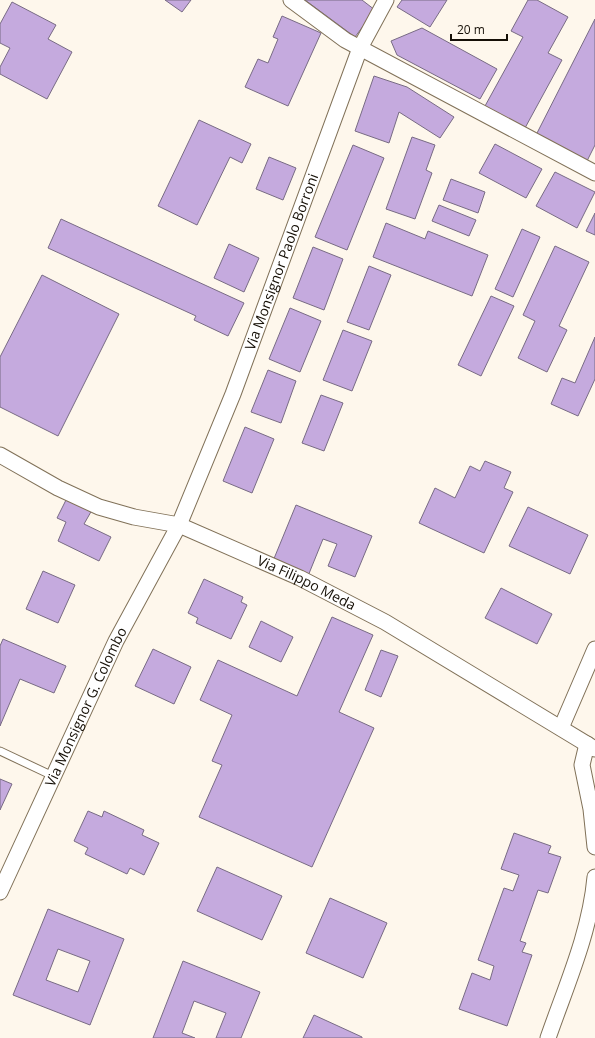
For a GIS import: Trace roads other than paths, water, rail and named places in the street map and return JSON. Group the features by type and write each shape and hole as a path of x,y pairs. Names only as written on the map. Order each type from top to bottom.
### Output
{"street":[{"path":"291,0 334,33 360,48 595,173"},
{"name":"Via Monsignor Paolo Borroni","path":"179,525 236,386 360,48 386,0"},
{"name":"Via Filippo Meda","path":"0,455 58,488 99,507 134,517 179,525 274,566 352,604 591,746"},
{"name":"Via Monsignor G. Colombo","path":"0,892 116,641 179,525"},
{"path":"561,728 595,649"},
{"path":"591,746 582,765 591,809 595,847"},
{"path":"548,1038 584,934 591,907 595,877"}],"lane":[{"path":"0,751 53,776"}]}
